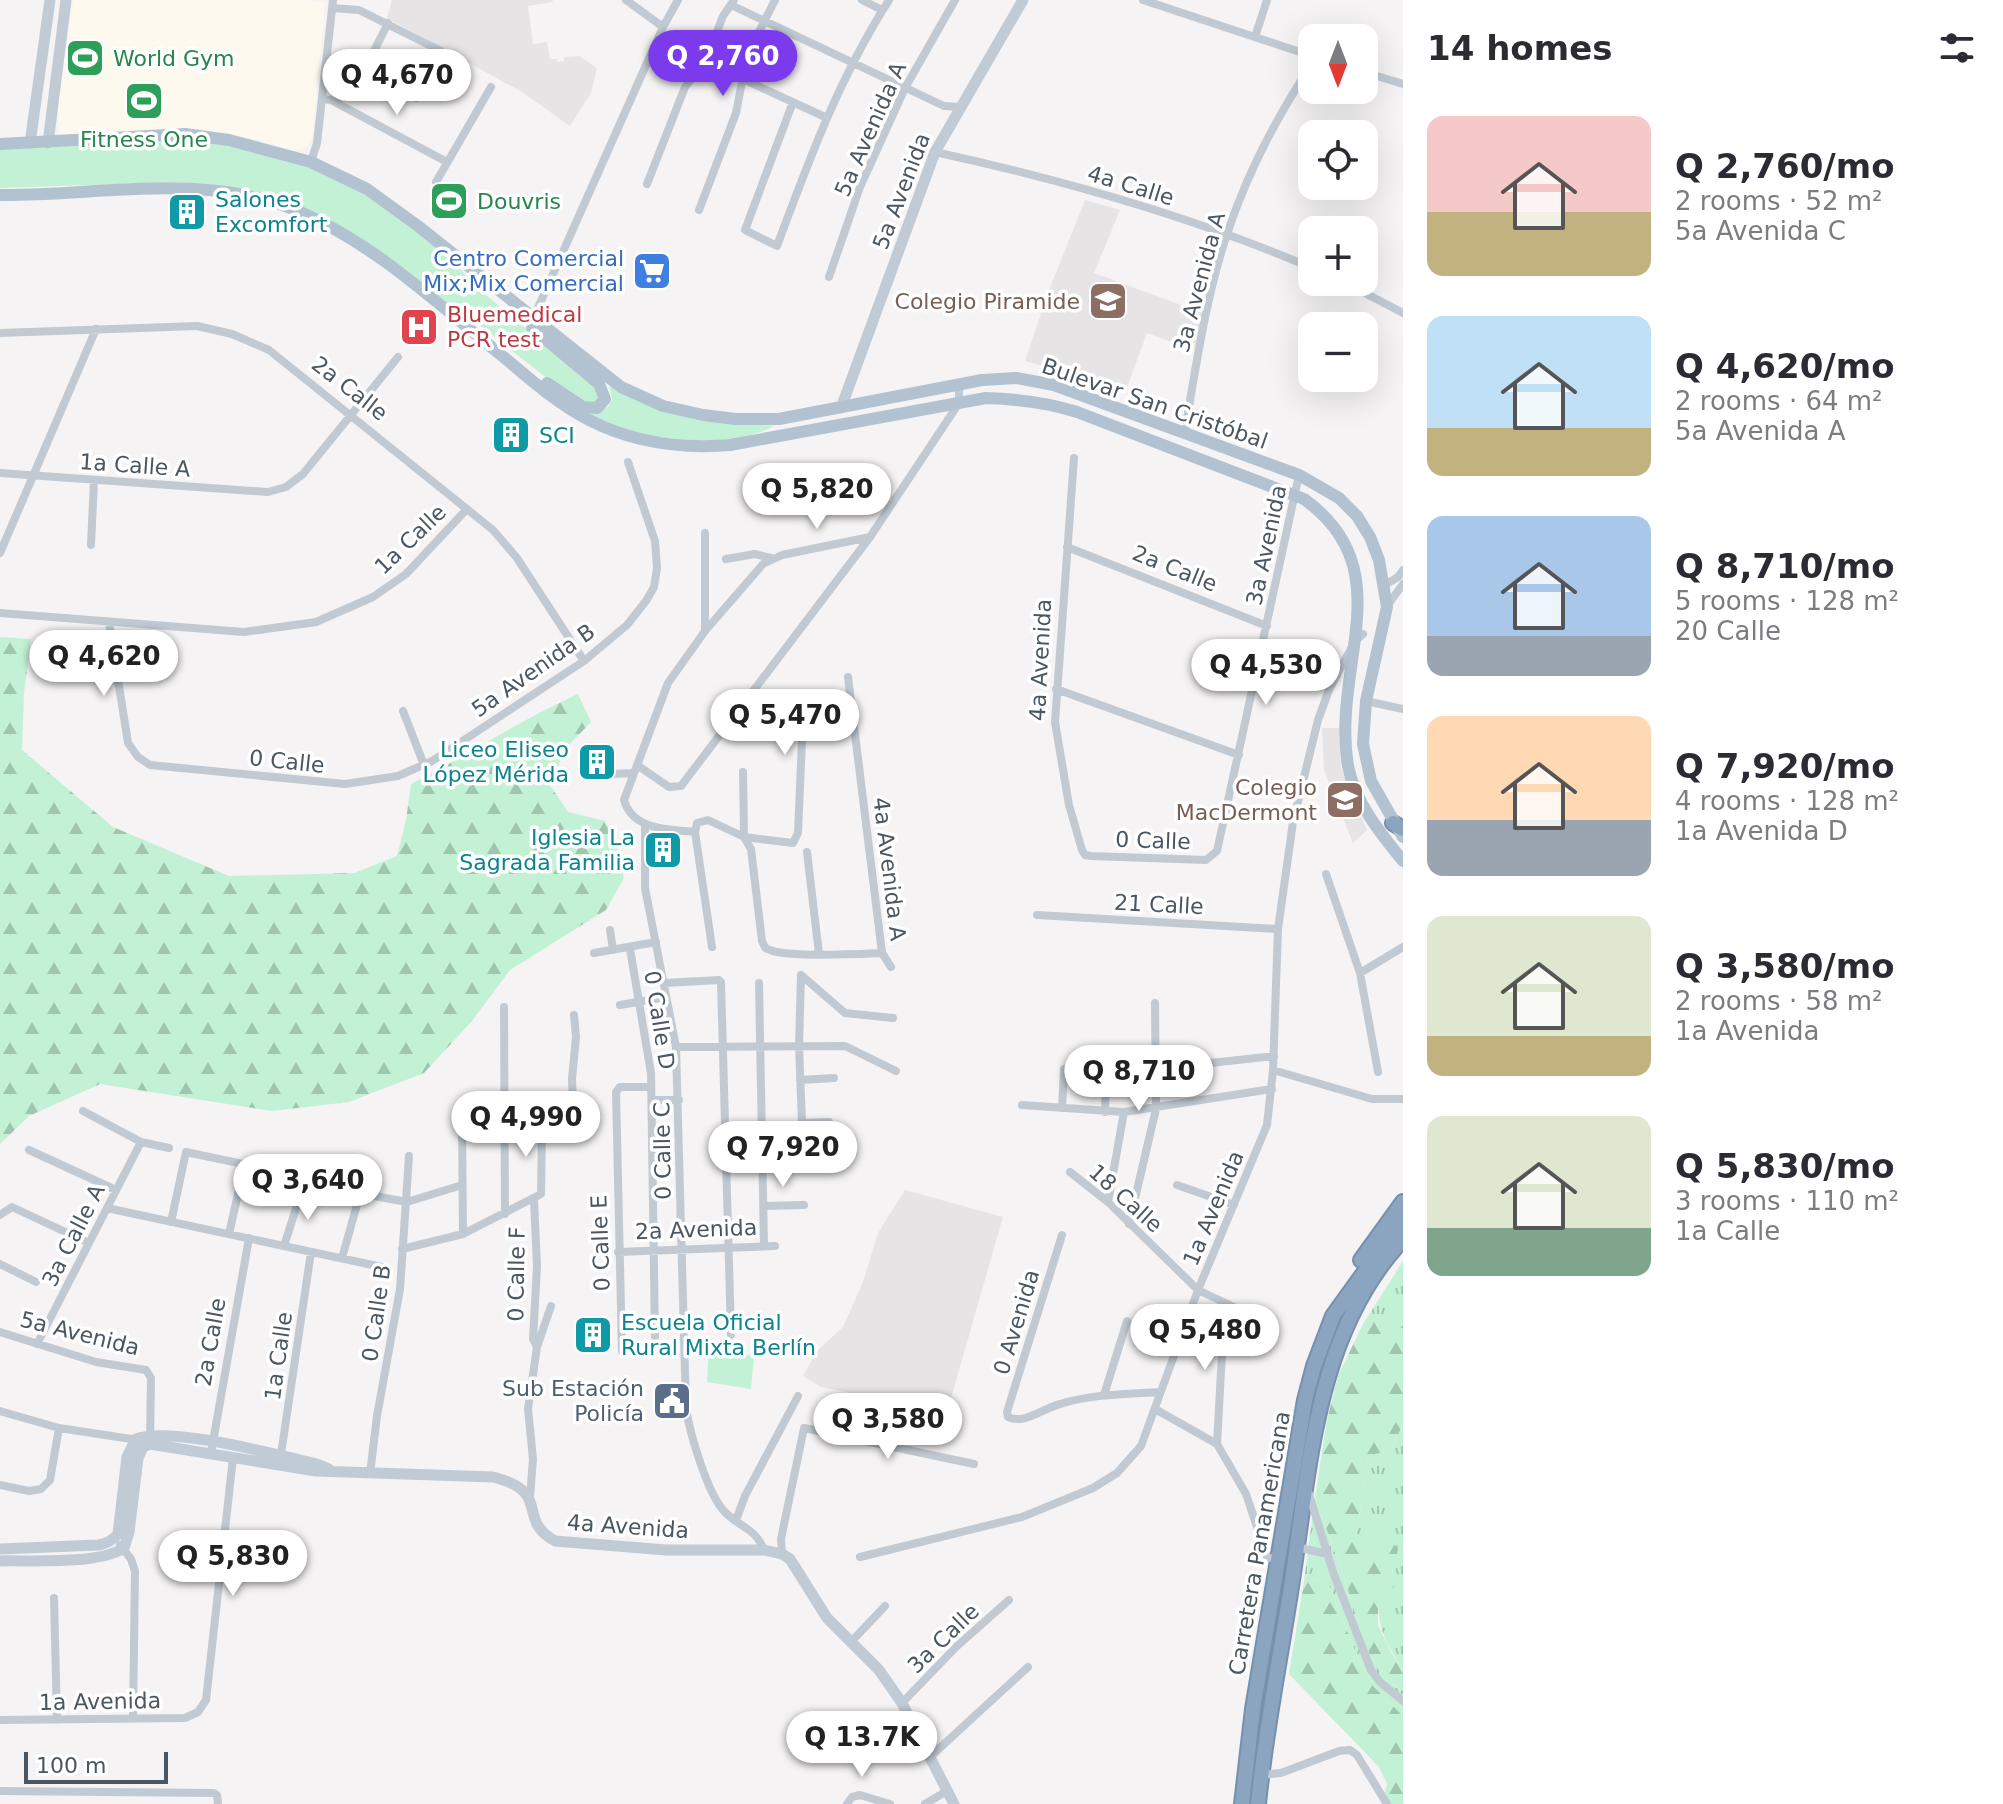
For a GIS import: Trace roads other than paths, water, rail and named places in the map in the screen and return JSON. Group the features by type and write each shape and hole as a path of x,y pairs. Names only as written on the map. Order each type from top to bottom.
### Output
{"highway":[{"path":"1341,1302 1364,1254 1403,1202"},
{"name":"Carretera Panamericana","path":"1242,1804 1253,1709 1305,1400 1314,1366 1341,1302 1403,1219"},
{"name":"Carretera Panamericana","path":"1258,1804 1317,1418 1331,1362 1347,1322 1402,1239"}],"main road":[{"name":"Bulevar San Cristóbal","path":"0,144 185,134 229,140 311,162 367,189 621,387 663,406 703,415 762,420 841,408 959,383 1016,378 1054,385 1299,475 1339,498 1357,516 1370,537 1385,585 1387,607 1363,724 1366,766 1378,797 1403,837"},
{"name":"Bulevar San Cristóbal","path":"0,195 184,188 239,193 299,211 350,238 441,306 556,400 588,420 616,432 693,447 762,440 986,398 1021,399 1048,403 1294,496 1323,510 1351,542 1364,566 1369,599 1345,725 1349,769 1369,816 1403,861"},
{"path":"441,306 478,329 572,402 592,409 602,405 605,394 599,384 481,286 452,253"},
{"path":"762,440 786,428 834,419 841,408"}],"street":[{"path":"30,143 50,0"},
{"path":"48,143 66,0"},
{"path":"359,10 362,0"},
{"path":"626,0 663,27"},
{"path":"533,319 663,27 678,0"},
{"path":"699,210 736,113 747,56 775,0"},
{"path":"862,0 882,10"},
{"path":"793,102 745,230 777,246 825,117 889,0"},
{"name":"5a Avenida A","path":"829,277 860,187 905,88 955,0"},
{"name":"5a Avenida","path":"841,408 935,152 1023,0"},
{"path":"1143,0 1298,51"},
{"path":"1255,37 1267,0"},
{"path":"647,184 685,87 704,65 723,16 732,2 763,21 905,88 944,106 959,107"},
{"path":"311,162 317,143 332,4 359,10 441,51 416,98"},
{"path":"363,73 388,23"},
{"path":"46,36 62,38"},
{"path":"1378,76 1403,84"},
{"path":"743,79 825,117"},
{"name":"3a Avenida A","path":"1185,431 1195,368 1227,235 1263,147 1298,86"},
{"path":"436,182 491,87"},
{"path":"322,99 331,100 447,162"},
{"name":"4a Calle","path":"935,152 1082,188 1227,235 1298,263"},
{"path":"1371,296 1403,313"},
{"name":"2a Calle","path":"0,333 197,326 232,334 269,350 493,530 517,558 584,661"},
{"path":"0,553 96,329"},
{"path":"353,416 398,357"},
{"path":"588,775 635,769 669,787 681,786 870,537 959,403 959,383"},
{"name":"1a Calle A","path":"0,473 268,492 286,487 303,474 353,416"},
{"name":"4a Avenida","path":"1074,458 1055,722 1069,805 1082,850 1085,855 1091,856"},
{"name":"5a Avenida B","path":"428,763 584,661 627,625 654,587 657,568 655,541 628,462"},
{"name":"3a Avenida","path":"1214,856 1239,755 1299,475"},
{"path":"91,545 94,480"},
{"name":"1a Calle","path":"0,613 244,632 316,622 373,597 406,574 467,509"},
{"path":"705,533 705,631"},
{"path":"695,832 645,825 633,817 624,800 668,683 705,631 771,558 870,537"},
{"name":"2a Calle","path":"1067,547 1267,626"},
{"path":"726,559 755,554 771,558"},
{"path":"1385,585 1403,570"},
{"path":"1387,607 1403,584"},
{"name":"0 Calle","path":"109,623 128,743 138,757 150,765 345,784 398,776 428,763"},
{"name":"1a Avenida","path":"860,1557 1022,1517 1093,1488 1117,1473 1141,1446 1198,1290 1267,1125 1274,1056 1278,929 1293,822 1318,720 1329,690 1355,641 1363,634"},
{"name":"4a Avenida A","path":"848,677 882,953 891,967"},
{"path":"1056,689 1239,755"},
{"path":"1366,701 1403,709"},
{"path":"712,947 695,832 697,823 708,820 744,837 793,843 798,833 803,717 815,710"},
{"path":"403,711 428,763"},
{"path":"743,772 744,837 751,849 762,941 766,948 774,952 819,954 882,953"},
{"name":"0 Calle C","path":"645,825 645,888 676,1047 688,1420 714,1496 724,1512 754,1533 764,1550"},
{"path":"807,852 819,954"},
{"name":"0 Calle","path":"1091,856 1206,860 1214,856"},
{"path":"1326,874 1360,973 1378,1072"},
{"name":"21 Calle","path":"1037,915 1278,929"},
{"path":"610,930 613,950"},
{"path":"594,953 656,942"},
{"path":"1360,973 1403,947"},
{"name":"0 Calle D","path":"630,949 649,1055 652,1100 655,1337"},
{"path":"829,1122 802,1123 799,1046 801,975 845,1013 893,1018"},
{"path":"664,983 721,981 731,1335"},
{"path":"759,983 764,1246"},
{"path":"620,1005 666,997"},
{"path":"1129,1224 1156,1109 1155,1003"},
{"path":"504,1007 505,1214"},
{"name":"0 Calle F","path":"537,1347 533,1339 542,1130 574,1127 574,1015"},
{"path":"676,1047 845,1046 896,1071"},
{"path":"1192,1065 1274,1056"},
{"path":"1062,1108 1064,1069"},
{"path":"1273,1070 1372,1099 1403,1099"},
{"path":"1105,1112 1106,1074"},
{"path":"800,1080 834,1078"},
{"name":"0 Calle E","path":"622,1351 616,1092 620,1087 651,1087"},
{"path":"1022,1105 1124,1112 1272,1089"},
{"path":"652,1100 679,1100"},
{"path":"83,1111 141,1142 169,1148"},
{"path":"1108,1202 1124,1112"},
{"path":"462,1122 463,1234"},
{"name":"3a Calle A","path":"37,1344 141,1142"},
{"path":"29,1150 116,1190"},
{"path":"171,1222 187,1152 281,1172"},
{"name":"0 Calle B","path":"370,1474 400,1289 409,1156"},
{"path":"762,1166 819,1164"},
{"name":"18 Calle","path":"1070,1172 1108,1202 1198,1290 1234,1307 1222,1353 1217,1444"},
{"path":"284,1246 304,1183 407,1202 462,1185"},
{"path":"229,1234 240,1185"},
{"path":"1177,1185 1234,1205"},
{"path":"342,1258 360,1194"},
{"path":"402,1249 463,1234 537,1196"},
{"path":"764,1206 804,1205"},
{"path":"2,1213 12,1207 89,1243"},
{"path":"107,1208 382,1267"},
{"name":"0 Avenida","path":"1062,1235 1007,1412 1010,1419 1022,1419 1060,1404 1104,1395"},
{"name":"2a Calle","path":"212,1447 249,1238"},
{"name":"2a Avenida","path":"618,1252 775,1246"},
{"name":"1a Calle","path":"280,1460 311,1252"},
{"path":"0,1264 36,1282"},
{"name":"0 Calle F","path":"530,1497 533,1459 528,1409 537,1347 551,1306"},
{"path":"1127,1321 1104,1395 1159,1392"},
{"name":"5a Avenida","path":"0,1332 96,1362 139,1368 148,1373 151,1378 147,1442"},
{"path":"736,1520 745,1496 798,1396"},
{"path":"1155,1409 1217,1444 1246,1494 1267,1557 1279,1560"},
{"path":"0,1411 59,1428 147,1442 212,1447 280,1460 316,1471 493,1477 514,1482 530,1497"},
{"path":"0,1485 29,1491 41,1489 50,1480 59,1428"},
{"path":"954,1804 902,1703 879,1670 827,1618 797,1567 782,1554 781,1539 804,1428 974,1464"},
{"path":"0,1549 107,1544 118,1534 127,1457 147,1442"},
{"path":"0,1561 92,1558 109,1556 124,1548 129,1532 138,1458 147,1442"},
{"path":"212,1447 233,1458 280,1460"},
{"name":"1a Avenida","path":"0,1720 185,1718 198,1712 206,1700 233,1458"},
{"path":"1307,1487 1327,1554 1371,1670 1403,1701"},
{"name":"4a Avenida","path":"530,1497 535,1523 543,1535 555,1541 666,1550 764,1550 782,1554"},
{"path":"114,1538 124,1548 135,1571 133,1719"},
{"path":"1297,1547 1327,1554"},
{"path":"54,1598 57,1720"},
{"name":"3a Calle","path":"902,1703 956,1647 1009,1600"},
{"path":"851,1642 885,1606"},
{"path":"930,1757 1028,1667"},
{"path":"1261,1775 1281,1773 1339,1751 1350,1750 1357,1755 1387,1804"},
{"path":"0,1791 214,1793 218,1804"},
{"path":"925,1804 947,1791"},
{"path":"847,1804 852,1797 860,1795 890,1804"}],"place":[{"name":"World Gym","path":"85,58"},
{"name":"Fitness One","path":"144,101"},
{"name":"Douvris","path":"449,201"},
{"name":"Salones Excomfort","path":"187,212"},
{"name":"Centro Comercial Mix;Mix Comercial","path":"652,271"},
{"name":"Colegio Piramide","path":"1108,301"},
{"name":"Bluemedical PCR test","path":"419,327"},
{"name":"SCI","path":"511,435"},
{"name":"Liceo Eliseo López Mérida","path":"597,762"},
{"name":"Colegio MacDermont","path":"1345,800"},
{"name":"Iglesia La Sagrada Familia","path":"663,850"},
{"name":"Escuela Oficial Rural Mixta Berlín","path":"593,1335"},
{"name":"Sub Estación Policía","path":"672,1401"}]}
